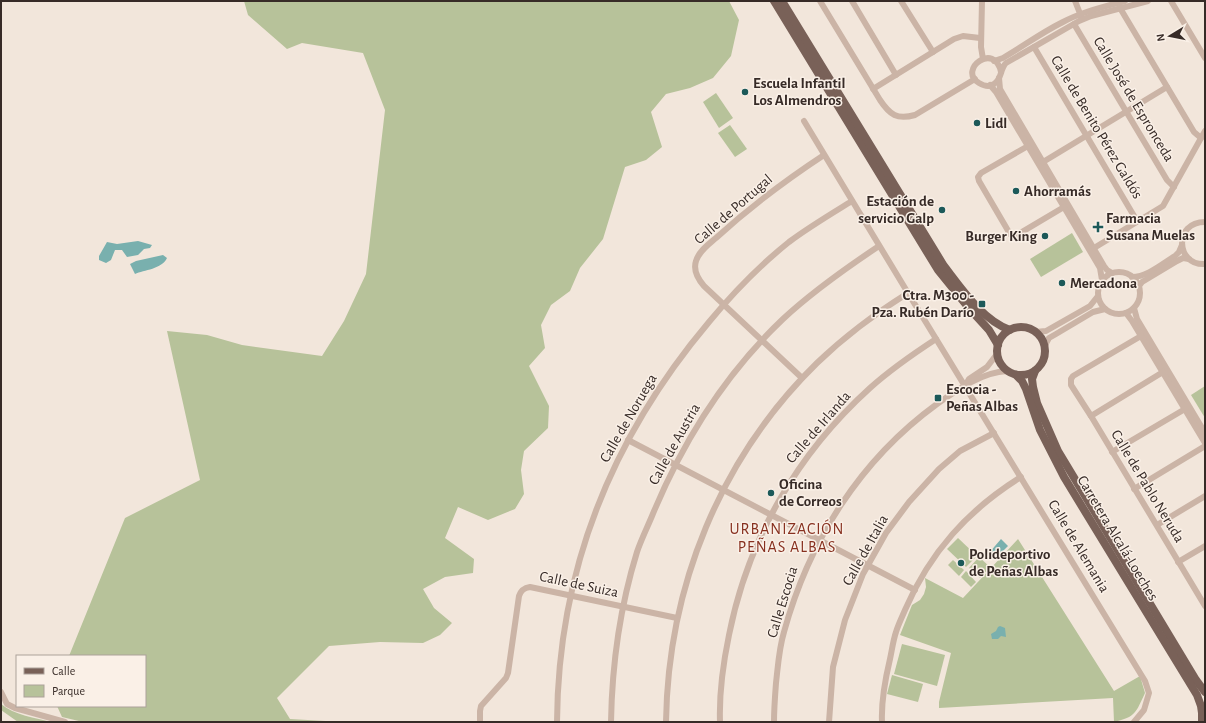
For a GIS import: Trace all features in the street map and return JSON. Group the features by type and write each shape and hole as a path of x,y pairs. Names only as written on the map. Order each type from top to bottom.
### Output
{"main road":[{"path":"774,1 938,270 989,330 998,349 1002,366 1007,371 1016,375 1022,375 1034,371 1043,360 1044,347 1042,342 1035,332 1022,328 1010,330 1005,334 998,349"},
{"path":"782,1 944,266 972,302 997,325 1010,330"},
{"name":"Carretera Alcalá-Loeches","path":"1034,371 1032,379 1034,392 1047,428 1058,451 1196,680 1205,692"},
{"name":"Carretera Alcalá-Loeches","path":"1016,375 1022,381 1026,389 1040,430 1064,477 1196,695 1204,710 1202,722"}],"street":[{"path":"820,1 873,89 886,109 892,114 900,117 915,115 975,79"},
{"path":"852,1 896,75"},
{"path":"901,1 933,52"},
{"path":"982,1 980,38 981,54 983,58"},
{"path":"1075,1 1081,17"},
{"path":"994,61 1003,58 1059,24 1125,1"},
{"path":"1112,273 1107,270 1000,89 1000,75 1000,68 990,58 983,58 977,62 973,72 978,83 984,86 994,84 1000,75 1002,66 1074,24 1081,17 1148,1"},
{"path":"1171,1 1205,58"},
{"path":"1120,8 1194,132 1201,138"},
{"name":"Calle José de Espronceda","path":"1074,24 1167,180 1174,187"},
{"path":"873,89 957,38 970,36 980,38"},
{"name":"Calle de Benito Pérez Galdós","path":"1034,47 1137,221"},
{"path":"990,85 996,92 1100,268 1102,280 1098,290 1098,296 1101,305 1105,309 1115,314 1126,313 1134,308 1139,298 1138,286 1132,277"},
{"path":"1043,162 1167,87"},
{"path":"804,121 965,386"},
{"path":"1094,248 1163,206 1205,131"},
{"path":"1028,146 982,173 978,177 1006,228 1010,234 1017,236 1064,207"},
{"name":"Calle de Portugal","path":"802,378 704,286 698,277 695,267 698,256 752,206 824,155"},
{"name":"Calle de Noruega","path":"557,722 561,660 566,623 583,547 592,518 603,491 628,440 658,388 691,343 724,304 759,268 789,242 852,201"},
{"path":"1189,259 1183,250 1182,239 1192,224 1205,222"},
{"path":"1102,280 1112,273 1119,272 1132,277 1138,277 1175,256 1179,252 1182,245"},
{"name":"Calle de Austria","path":"611,722 616,649 624,606 637,552 675,465 705,413 763,340 784,318 823,285 879,246"},
{"path":"1138,286 1142,282 1183,258 1205,264"},
{"path":"666,722 672,642 688,576 706,526 740,459 759,432 802,378 818,362 861,325 908,293"},
{"path":"1035,332 1046,331 1084,310 1094,303 1098,296"},
{"path":"1134,308 1136,319 1205,432"},
{"path":"1044,347 1050,338 1056,334 1093,312 1105,309"},
{"path":"1126,313 1205,443"},
{"name":"Calle de Pablo Neruda","path":"1141,336 1073,376 1070,379 1071,386 1091,416 1178,562 1203,598 1205,606"},
{"name":"Calle de Irlanda","path":"720,722 723,664 734,611 750,561 771,515 797,470 832,427 870,388 936,339"},
{"name":"Calle Escocia","path":"965,386 969,379 987,367 998,349"},
{"name":"Calle Escocia","path":"774,722 778,668 783,633 797,590 811,556 845,499 858,481 887,448 904,430 925,413 965,386 991,373 1007,371"},
{"path":"1091,416 1163,372"},
{"name":"Calle de Alemania","path":"965,386 1146,681 1149,693 1144,710 1134,722"},
{"path":"1112,452 1185,409"},
{"name":"Calle de Italia","path":"829,722 833,667 845,620 868,565 886,533 909,502 939,469 960,452 994,433"},
{"path":"628,440 915,590"},
{"path":"1134,489 1205,446"},
{"path":"882,722 884,685 896,632 915,590 930,563 954,532 983,503 1021,477"},
{"path":"1157,525 1205,496"},
{"path":"1178,562 1205,546"},
{"name":"Calle de Suiza","path":"480,722 481,706 506,678 508,673 519,596 526,587 572,595 677,618"},
{"path":"1,692 3,699 7,704 15,708 65,722"}],"green space":[{"path":"244,1 729,1 739,20 731,56 713,78 690,88 666,94 651,112 662,147 646,160 625,167 603,239 580,268 570,291 551,305 541,325 545,348 529,366 549,406 548,428 524,451 521,470 524,494 515,509 488,520 458,507 445,538 474,559 473,573 445,577 423,589 434,608 452,623 440,635 423,643 380,642 329,646 277,698 290,719 343,722 83,722 62,717 57,707 146,707 146,655 69,655 125,518 200,480 167,331 207,335 242,345 322,356 344,321 366,274 385,110 363,53 302,43 287,49 248,15"},
{"path":"716,93 733,118 719,128 703,102"},
{"path":"730,125 747,149 735,157 718,133"},
{"path":"1072,233 1083,252 1041,277 1030,259"},
{"path":"1205,386 1205,418 1191,395"},
{"path":"958,538 977,556 966,567 947,549"},
{"path":"1018,539 1114,691 1140,676 1145,693 1137,709 1131,716 1114,722 1113,698 939,708 939,702 951,653 900,635 912,605 920,600 924,594 926,587 925,578 963,598"},
{"path":"979,557 990,567 980,578 969,568"},
{"path":"953,560 964,570 959,576 948,565"},
{"path":"966,571 976,582 971,587 961,577"},
{"path":"902,644 945,655 937,686 894,674"},
{"path":"892,675 923,684 918,702 887,694"},
{"path":"1,704 12,711 51,722 18,722 1,710"}],"water":[{"path":"138,241 152,245 150,248 144,249 138,255 127,257 122,250 115,250 111,260 106,263 99,260 99,256 107,242 117,244"},
{"path":"163,255 167,258 161,265 135,274 130,264 136,261"},
{"path":"1001,539 1008,546 995,559 989,553"},
{"path":"1000,626 1005,628 1006,637 1001,636 998,639 992,639 991,634"}],"place":[{"name":"Escuela Infantil Los Almendros","path":"745,92"},
{"name":"Lidl","path":"977,123"},
{"name":"Ahorramás","path":"1016,191"},
{"name":"Estación de servicio Galp","path":"942,210"},
{"name":"Farmacia Susana Muelas","path":"1098,227"},
{"name":"Burger King","path":"1045,236"},
{"name":"Mercadona","path":"1062,283"},
{"name":"Ctra. M300 - Pza. Rubén Darío","path":"982,304"},
{"name":"Escocia - Peñas Albas","path":"938,398"},
{"name":"Oficina de Correos","path":"771,493"},
{"name":"Polideportivo de Peñas Albas","path":"961,563"}],"district":[{"name":"URBANIZACIÓN PEÑAS ALBAS","path":"787,537"}]}
